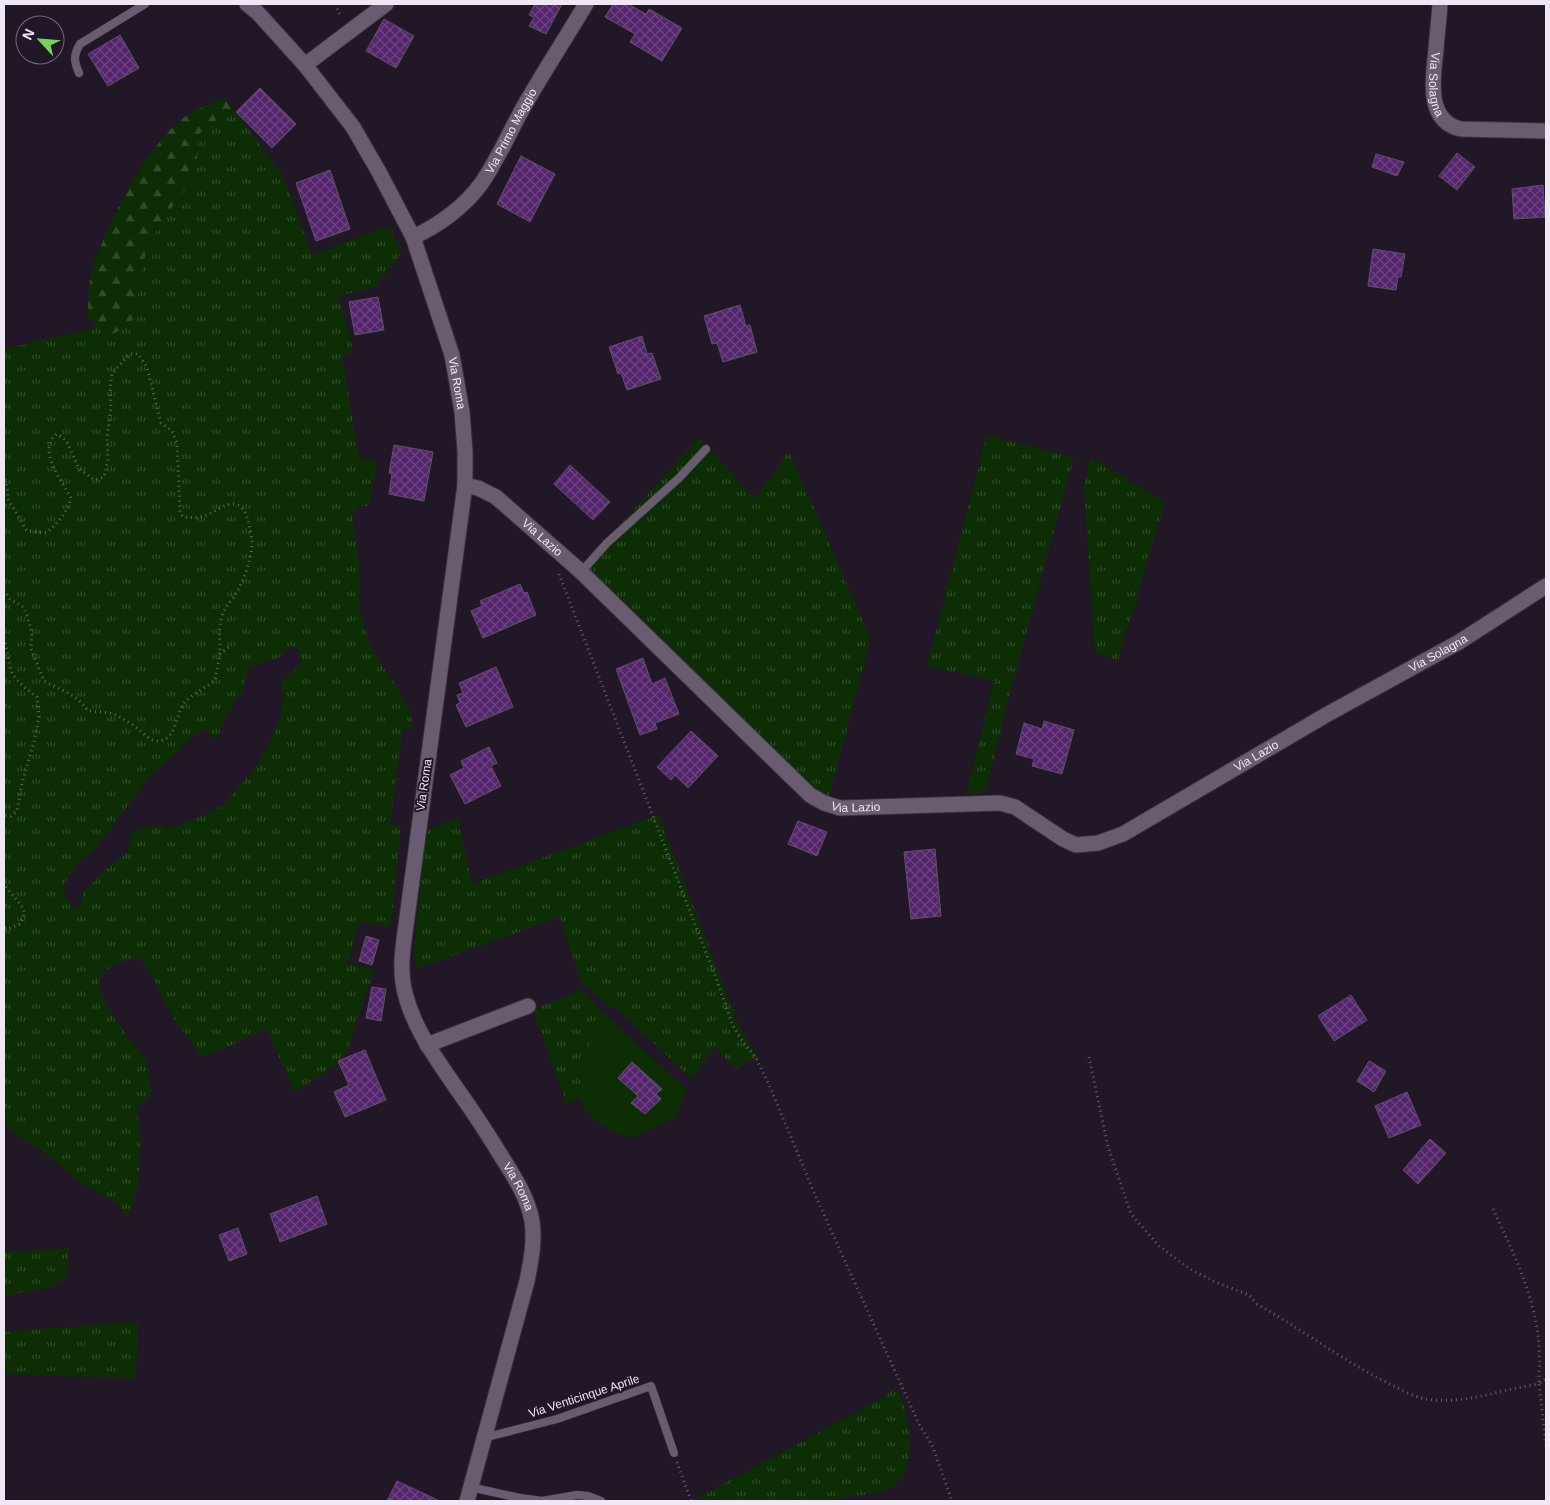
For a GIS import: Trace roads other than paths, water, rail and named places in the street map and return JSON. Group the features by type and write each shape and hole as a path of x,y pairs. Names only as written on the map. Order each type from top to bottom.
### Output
{"street":[{"name":"Via Roma","path":"247,4 258,13 305,65 353,127 413,238 454,364 464,431 465,485 401,960 402,976 405,993 415,1022 427,1044 514,1176 531,1219 533,1243 531,1260 468,1494"},
{"path":"305,65 386,4"},
{"name":"Via Primo Maggio","path":"413,238 435,226 458,208 480,184 526,101 586,4"},
{"name":"Via Solagna","path":"1440,4 1433,82 1435,104 1446,122 1462,129 1546,131"},
{"name":"Via Lazio","path":"465,485 478,488 496,497 581,572 804,791 824,803 840,808 1000,803 1015,807 1076,846 1098,843 1123,834 1326,715"},
{"name":"Via Solagna","path":"1326,715 1459,642 1546,586"},
{"path":"427,1044 528,1006"}],"lane":[{"path":"79,73 75,64 74,53 80,44 145,4"},
{"path":"581,572 607,543 679,478 706,449"},
{"name":"Via Venticinque Aprile","path":"483,1438 557,1419 651,1386 674,1453"},
{"path":"468,1494 542,1501 577,1495 588,1496 601,1501"}]}
